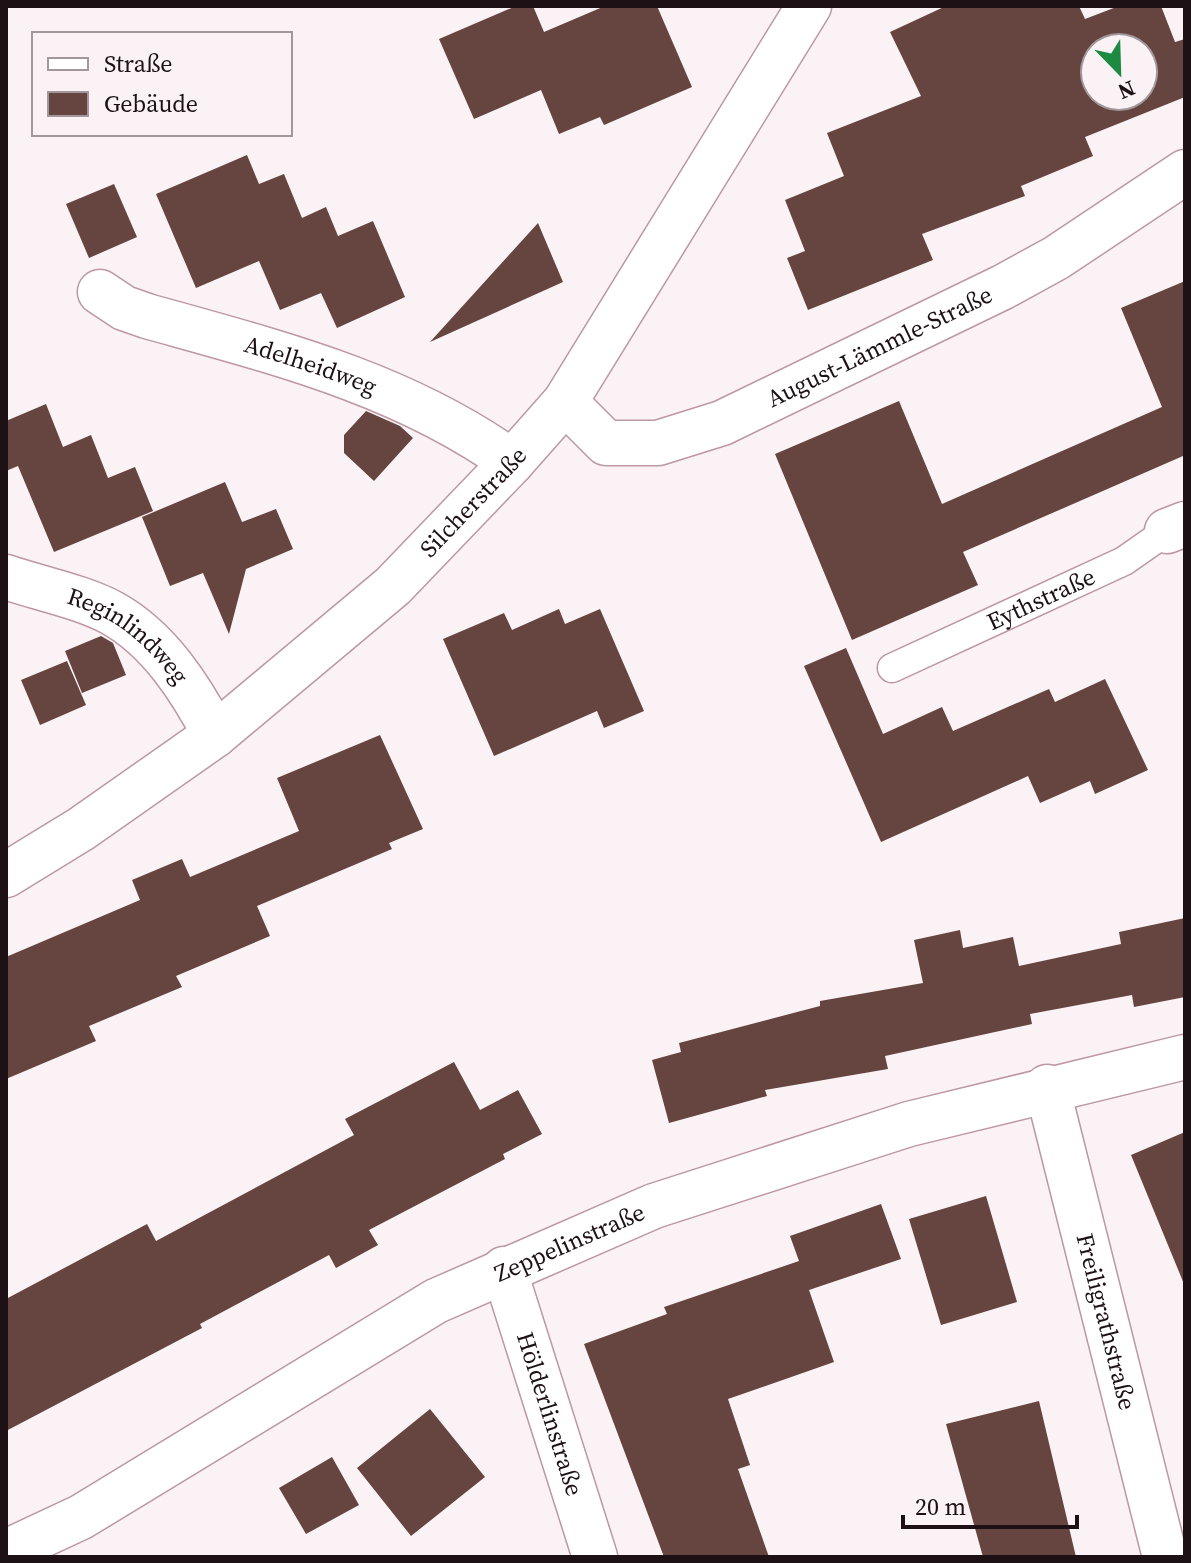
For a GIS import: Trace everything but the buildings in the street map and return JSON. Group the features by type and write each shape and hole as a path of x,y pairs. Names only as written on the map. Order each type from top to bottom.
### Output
{"street":[{"name":"Silcherstraße","path":"6,875 81,829 215,735 393,586 512,462 565,402 809,6"},
{"name":"August-Lämmle-Straße","path":"565,402 606,443 658,443 722,423 1003,287 1056,258 1185,172"},
{"name":"Adelheidweg","path":"100,292 124,308 147,316 304,361 384,389 471,433 512,462"},
{"name":"Reginlindweg","path":"6,577 112,613 155,646 196,698 215,735"},
{"name":"Zeppelinstraße","path":"6,1552 81,1517 436,1301 654,1206 909,1124 1047,1087 1185,1057"},
{"name":"Freiligrathstraße","path":"1047,1087 1165,1557"},
{"name":"Hölderlinstraße","path":"504,1269 595,1557"}],"lane":[{"name":"Eythstraße","path":"892,668 1124,561 1176,527"}]}
